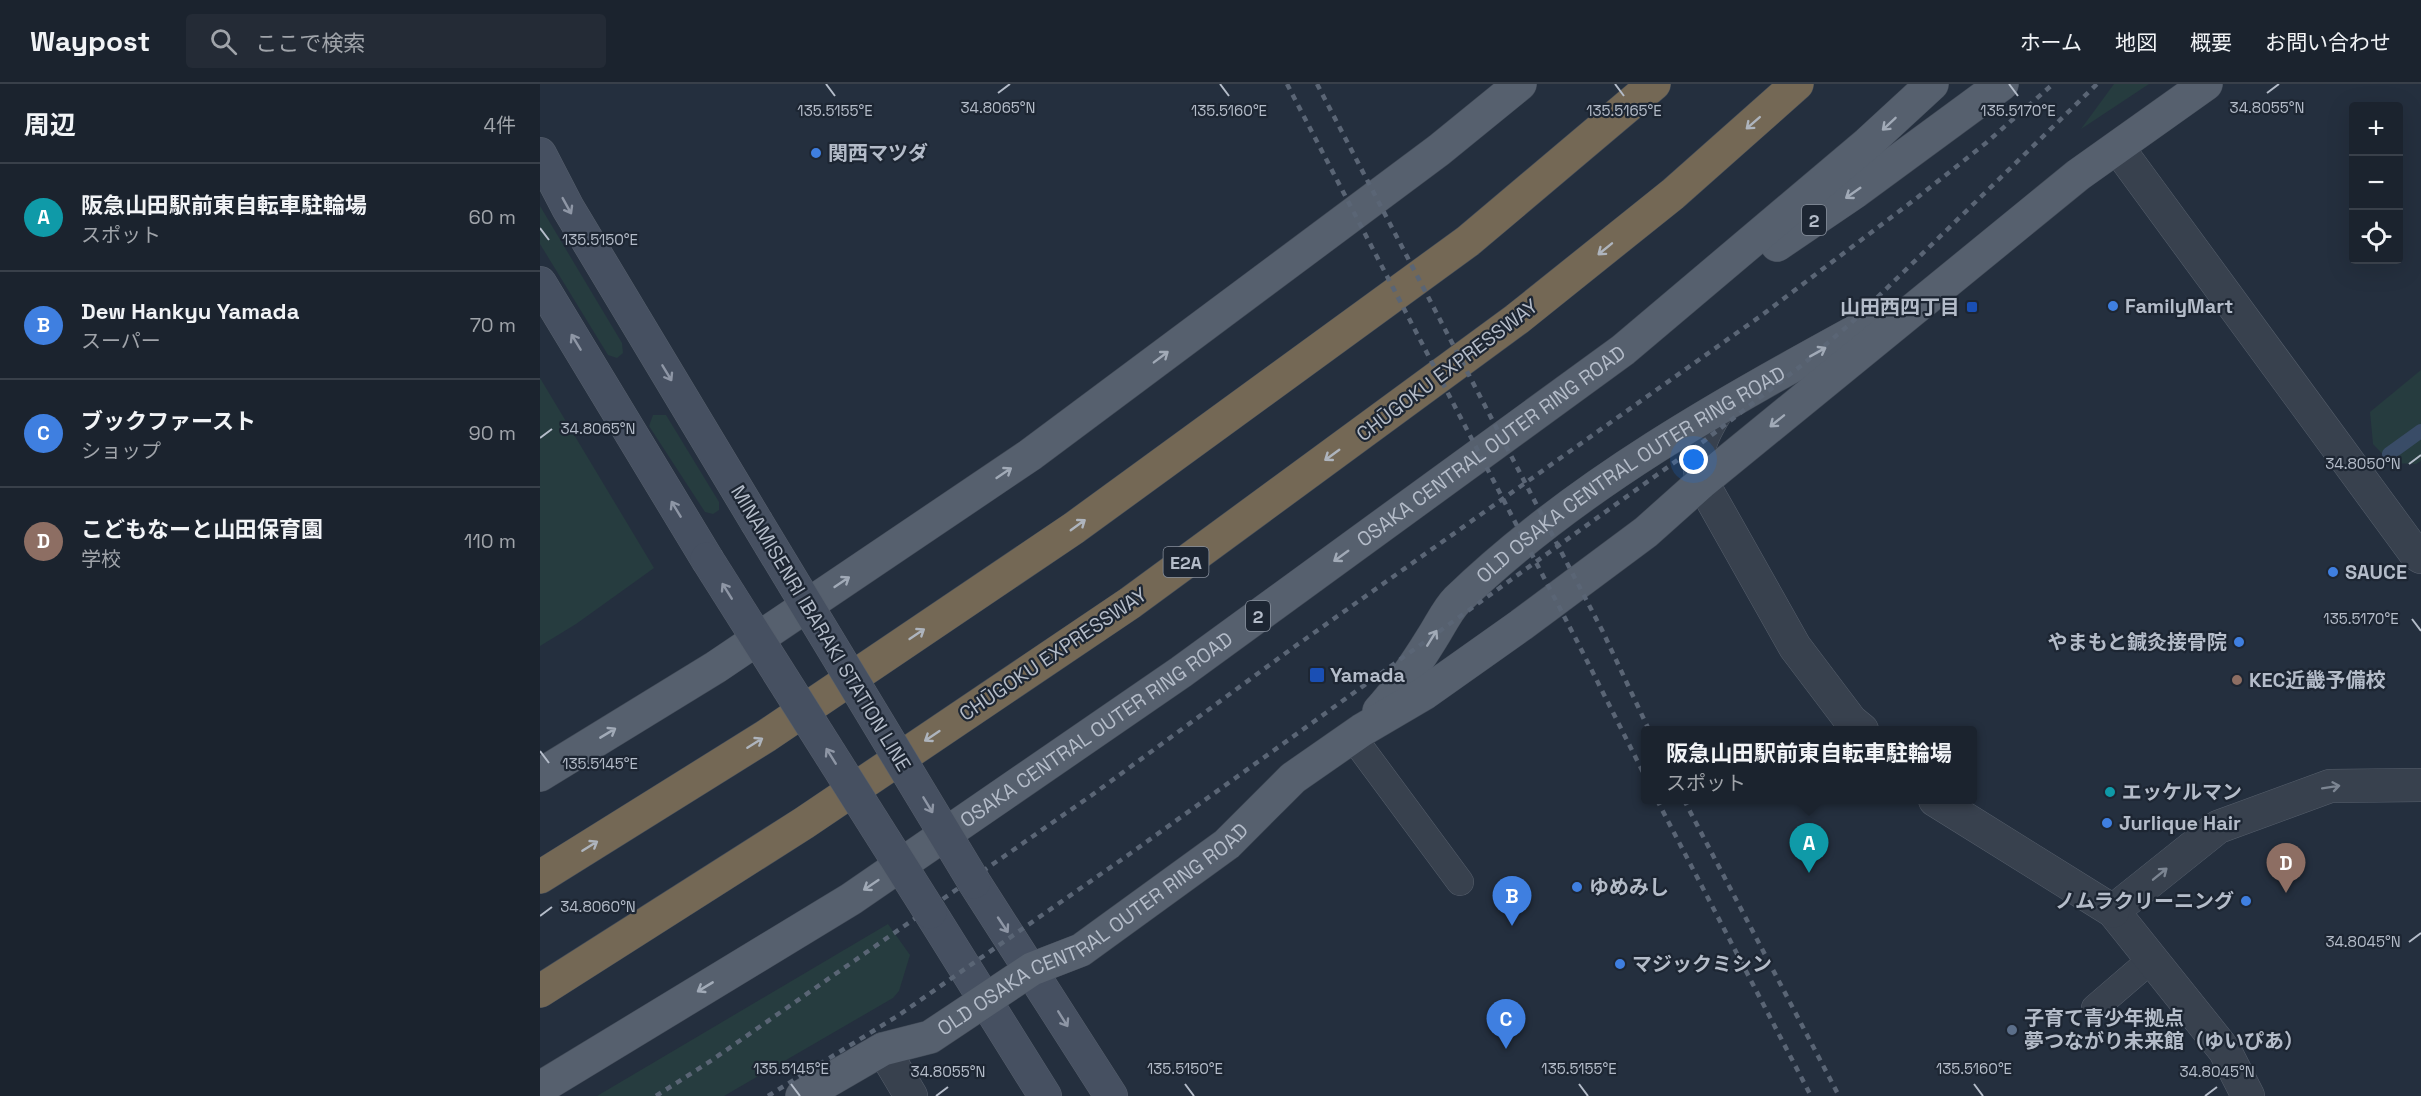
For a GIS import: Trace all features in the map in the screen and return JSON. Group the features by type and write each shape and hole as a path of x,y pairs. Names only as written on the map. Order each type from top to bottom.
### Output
{"highway":[{"path":"540,877 766,736 1074,528 1468,240 1654,84"},
{"name":"CHŪGOKU EXPRESSWAY","path":"540,991 804,823 1130,603 1517,319 1673,194 1797,84"}],"main road":[{"path":"540,775 716,667 1030,455 1439,150 1520,84"},
{"name":"OSAKA CENTRAL OUTER RING ROAD","path":"540,1088 861,892 1181,672 1623,350 1859,150 1932,84"},
{"name":"2","path":"1623,350 1855,192 2002,84"},
{"name":"OLD OSAKA CENTRAL OUTER RING ROAD","path":"802,1096 883,1049 930,1037 1032,969 1081,950 1227,844 1293,778 1357,733 1425,693 1646,532 1702,482 2078,175 2206,84"},
{"name":"MINAMISENRI IBARAKI STATION LINE","path":"540,154 568,207 974,882 1112,1096"},
{"name":"OLD OSAKA CENTRAL OUTER RING ROAD","path":"1357,733 1401,687 1454,602 1529,535 1606,479 1785,370 1953,278"},
{"path":"540,283 707,559 1045,1096"}],"street":[{"path":"2118,147 2415,553 2421,556"},
{"path":"1716,412 1700,439 1698,459 1702,482 1795,647 1857,726"},
{"path":"2113,911 2218,827 2330,786 2421,785"},
{"path":"1941,804 2113,911 2153,958 2224,1052 2248,1096"},
{"path":"883,1049 911,1096"}],"lane":[{"path":"1357,733 1460,882"},
{"path":"2095,1008 2153,958"}],"green space":[{"path":"2114,84 2149,84 2081,129"},
{"path":"540,206 622,343 623,353 617,358 608,355 540,244"},
{"path":"2421,370 2421,461 2416,464 2391,463 2373,444 2370,412"},
{"path":"540,378 654,568 576,624 540,646"},
{"path":"653,415 666,415 719,502 719,510 713,514 705,512 649,426"},
{"path":"888,924 910,955 899,991 893,998 724,1096 597,1096"}],"waterway":[{"path":"2389,454 2421,431"}],"railway":[{"path":"1287,84 1641,768"},
{"path":"1317,84 1602,630 1647,726"},
{"path":"656,1096 712,1060 1092,795 1294,647 1762,315 1918,197 1986,143 2053,84"},
{"path":"768,1096 899,1015 1131,853 1704,441 1802,365 1851,323 2097,84"},
{"path":"1659,804 1811,1096"},
{"path":"1686,804 1839,1096"}],"place":[{"name":"関西マツダ","path":"816,153"},
{"name":"FamilyMart","path":"2113,306"},
{"name":"山田西四丁目","path":"1972,307"},
{"name":"SAUCE","path":"2333,572"},
{"name":"やまもと鍼灸接骨院","path":"2239,642"},
{"name":"Yamada","path":"1317,675"},
{"name":"KEC近畿予備校","path":"2237,680"},
{"name":"エッケルマン","path":"2110,792"},
{"name":"Jurlique Hair","path":"2107,823"},
{"name":"阪急山田駅前東自転車駐輪場","path":"1809,873"},
{"name":"ゆめみし","path":"1577,887"},
{"name":"こどもなーと山田保育園","path":"2286,893"},
{"name":"ノムラクリーニング","path":"2246,901"},
{"name":"Dew Hankyu Yamada","path":"1512,926"},
{"name":"マジックミシン","path":"1620,964"},
{"name":"子育て青少年拠点 夢つながり未来館（ゆいぴあ）","path":"2012,1030"},
{"name":"ブックファースト","path":"1506,1049"}]}
